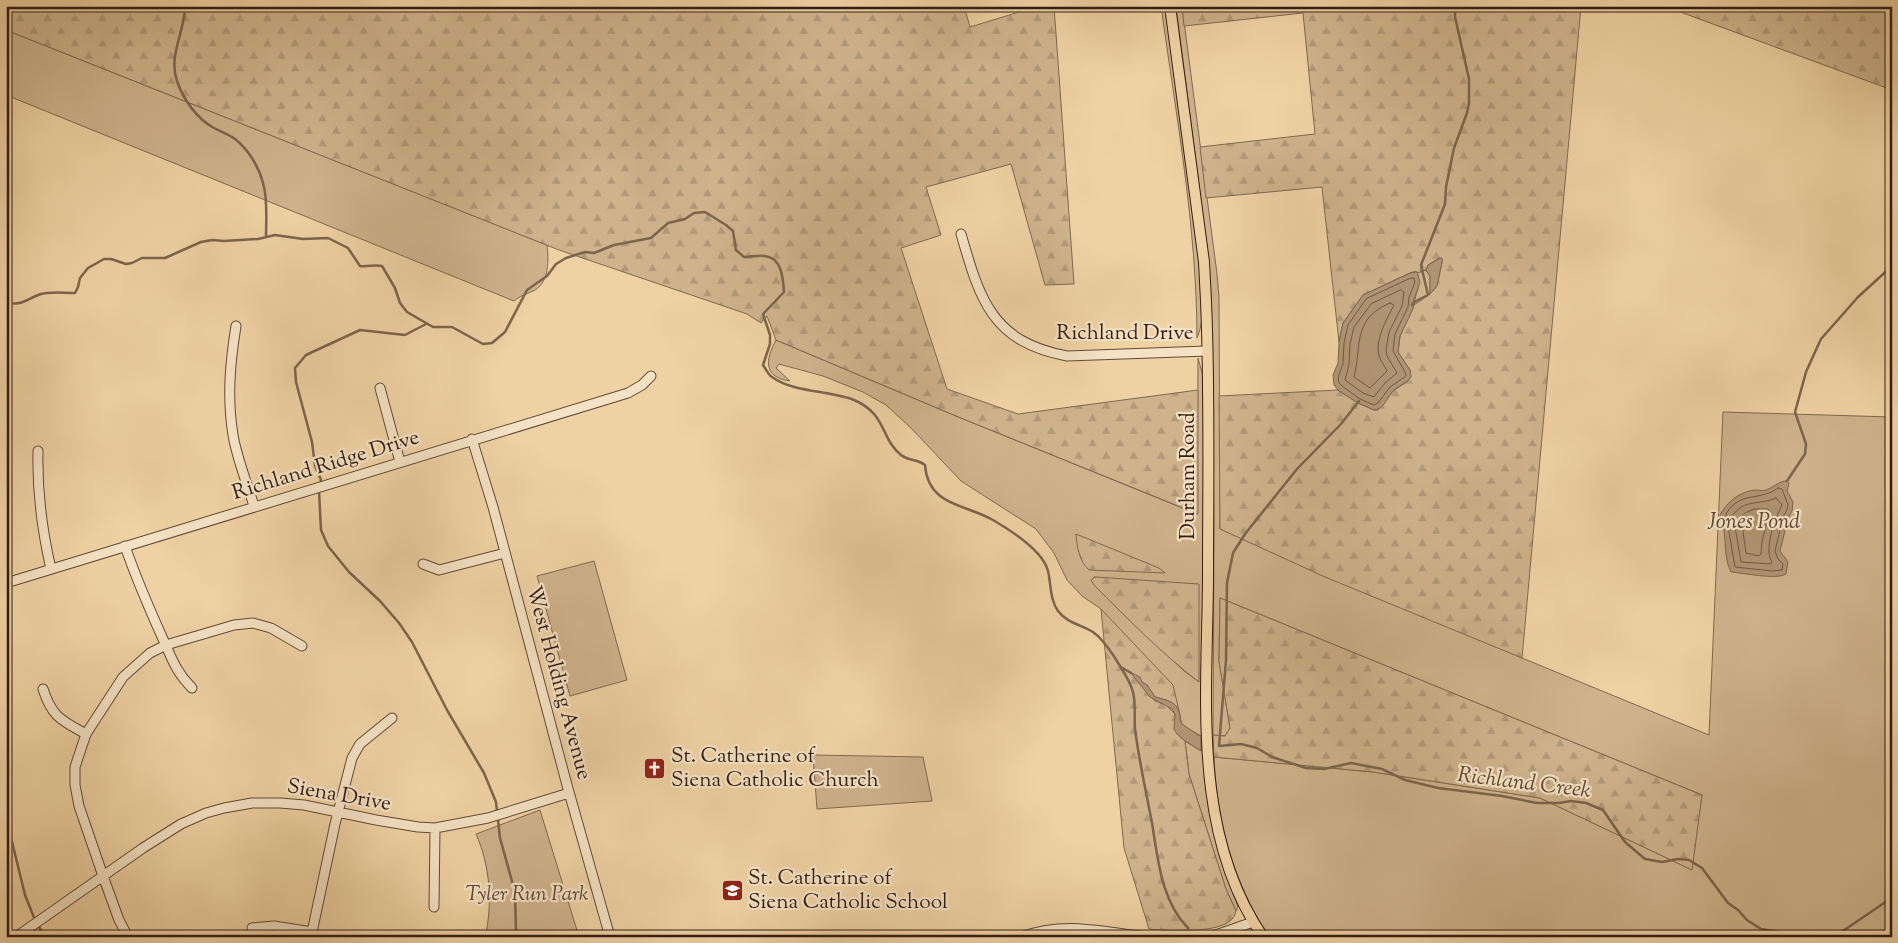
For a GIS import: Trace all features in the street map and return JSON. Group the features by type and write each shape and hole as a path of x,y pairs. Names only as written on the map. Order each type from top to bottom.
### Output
{"main road":[{"name":"Durham Road","path":"1170,6 1204,262 1207,351 1207,748 1209,775 1215,816 1223,849 1237,891 1252,922 1263,937"}],"street":[{"name":"Richland Drive","path":"961,234 984,301 1000,323 1030,346 1067,356 1207,351"},
{"path":"236,326 230,362 230,407 234,437 254,506"},
{"name":"Richland Ridge Drive","path":"6,583 472,439 628,393 642,385 651,376"},
{"path":"380,388 400,462"},
{"name":"West Holding Avenue","path":"472,439 610,937"},
{"path":"38,451 37,477 42,523 51,569"},
{"path":"125,546 148,607 172,662 180,676 192,688"},
{"path":"423,564 439,570 505,553"},
{"path":"128,937 119,920 103,876 75,785 75,767 86,734 123,677 143,659 166,645 234,625 253,623 271,628 302,646"},
{"path":"43,689 49,707 61,720 86,734"},
{"path":"252,928 274,926 312,935 338,813 352,758 360,744 392,718"},
{"name":"Siena Drive","path":"16,937 143,848 181,824 206,813 224,808 252,803 304,805 418,827 436,828 488,818 570,793"},
{"path":"434,907 436,828"},
{"path":"1210,937 1252,922"},
{"path":"1064,927 1066,937"},
{"path":"1021,937 1035,932 1064,927 1092,928 1150,937"}],"green space":[{"path":"6,6 964,6 970,27 1039,6 1054,6 1074,284 1045,285 1011,164 926,187 941,235 901,248 947,389 1018,414 1198,390 1198,514 956,416 776,340 767,316 761,323 747,314 559,250 6,30"},
{"path":"1161,6 1165,6 1171,42 1203,295 1201,326 1197,338 1190,214"},
{"path":"1176,6 1182,6 1219,297 1220,529 1522,658 1709,735 1723,412 1892,417 1892,937 1269,937 1246,895 1229,851 1219,805 1214,757 1373,772 1540,798 1691,869 1702,795 1220,598 1219,661 1230,728 1225,736 1213,735 1214,525 1211,299 1208,255"},
{"path":"1182,6 1581,6 1522,658 1325,577 1220,529 1219,396 1338,390 1358,403 1378,410 1393,391 1408,381 1410,370 1398,352 1400,336 1414,305 1430,294 1437,286 1442,259 1439,258 1428,265 1426,270 1410,273 1363,295 1343,323 1339,342 1322,187 1206,198 1200,147 1315,134 1303,13 1184,26"},
{"path":"1664,6 1892,6 1892,90"},
{"path":"6,30 547,245 548,263 543,282 535,290 514,301 6,95"},
{"path":"1426,270 1430,276 1430,294 1414,305 1419,285 1417,273"},
{"path":"776,340 1197,514 1198,358 1204,380 1205,769 1212,822 1226,873 1238,907 1236,911 1226,889 1189,774 1185,741 1201,751 1201,736 1182,725 1179,711 1101,609 1082,596 1067,580 1054,553 1036,529 961,481 911,428 886,405 863,392 823,376 779,364 776,368 790,381 775,376 769,366 769,360","holes":["1094,577 1103,578 1199,682 1183,670 1094,585"]},
{"path":"1076,534 1159,568 1165,573 1089,570 1081,558"},
{"path":"594,561 627,680 570,696 537,576"},
{"path":"1095,577 1199,584 1199,682 1132,623 1094,585 1091,580"},
{"path":"1220,598 1702,795 1692,870 1540,798 1373,772 1214,757 1213,735 1225,736 1230,728 1219,661"},
{"path":"1101,609 1173,685 1179,711 1172,703 1155,697 1147,685 1142,682 1146,692 1155,701 1166,705 1175,714 1177,734 1185,741 1189,774 1226,889 1236,911 1233,918 1218,927 1194,930 1149,929 1124,848"},
{"path":"813,755 923,757 932,801 817,809"},
{"name":"Tyler Run Park","path":"540,810 579,937 485,937 489,911 489,885 481,846 476,834"}],"water":[{"path":"1442,258 1442,262 1437,286 1430,294 1430,276 1426,270 1428,265"},
{"path":"1417,272 1420,282 1414,299 1413,309 1400,336 1398,352 1410,370 1411,377 1394,390 1381,407 1374,410 1358,403 1338,390 1334,385 1333,375 1338,363 1339,342 1343,323 1363,295 1410,273"},
{"name":"Jones Pond","path":"1784,481 1789,483 1787,491 1793,502 1780,551 1788,562 1786,574 1768,576 1731,572 1728,565 1724,529 1720,515 1726,506 1738,496 1748,491 1766,490"},
{"path":"1130,672 1140,677 1155,697 1175,705 1182,724 1201,736 1201,751 1177,734 1174,729 1175,714 1172,709 1150,697"}],"waterway":[{"path":"185,6 174,62 177,81 183,95 196,114 214,128 235,139 249,153 256,165 266,196 266,237"},
{"path":"1412,305 1428,295 1421,265 1445,204 1446,187 1454,148 1469,103 1469,79 1455,17 1455,6"},
{"name":"Richland Creek","path":"6,302 20,303 45,293 75,293 80,278 88,268 104,259 111,259 126,264 142,258 165,258 201,242 212,240 258,239 275,235 303,239 328,238 348,248 360,266 382,266 395,288 400,303 407,312 433,327 452,327 483,344 492,343 505,332 527,290 547,276 556,264 566,258 585,252 594,253 614,245 651,238 668,223 685,219 694,213 705,212 733,231 736,250 744,257 762,256 771,258 780,270 784,292 763,314 770,335 770,344 763,365 769,375 791,386 834,394 854,400 865,406 878,419 889,441 901,455 925,465 933,489 940,496 993,520 1017,535 1033,549 1045,563 1052,597 1058,611 1070,621 1093,632 1110,651 1128,679 1133,692 1135,729 1162,879 1172,905 1188,928"},
{"path":"1787,481 1805,454 1806,444 1795,412 1806,372 1821,339 1858,297 1892,266"},
{"path":"320,485 321,480 315,466 312,442 296,382 295,368 306,355 360,330 405,335 426,324"},
{"name":"Richland Creek","path":"1359,401 1341,424 1297,469 1245,534 1233,553 1227,583 1226,660 1219,746 1241,744 1257,748 1272,757 1306,768 1324,769 1351,763 1382,769 1405,780 1438,788 1502,796 1537,803 1571,801 1586,803 1603,810 1625,842 1645,859 1662,862 1678,859 1689,860 1702,868 1728,903 1747,920 1761,929 1812,937"},
{"path":"319,491 321,530 328,546 349,572 380,601 399,623 412,642 447,710 484,773 496,802 500,838 515,892 516,931"},
{"name":"Richland Creek","path":"1121,667 1131,673"},
{"path":"6,817 25,895 35,920"},
{"name":"Richland Creek","path":"1817,937 1837,935 1884,903 1892,900"},
{"path":"38,925 45,937"}],"place":[{"name":"St. Catherine of Siena Catholic Church","path":"655,769"},
{"name":"St. Catherine of Siena Catholic School","path":"732,891"}]}
